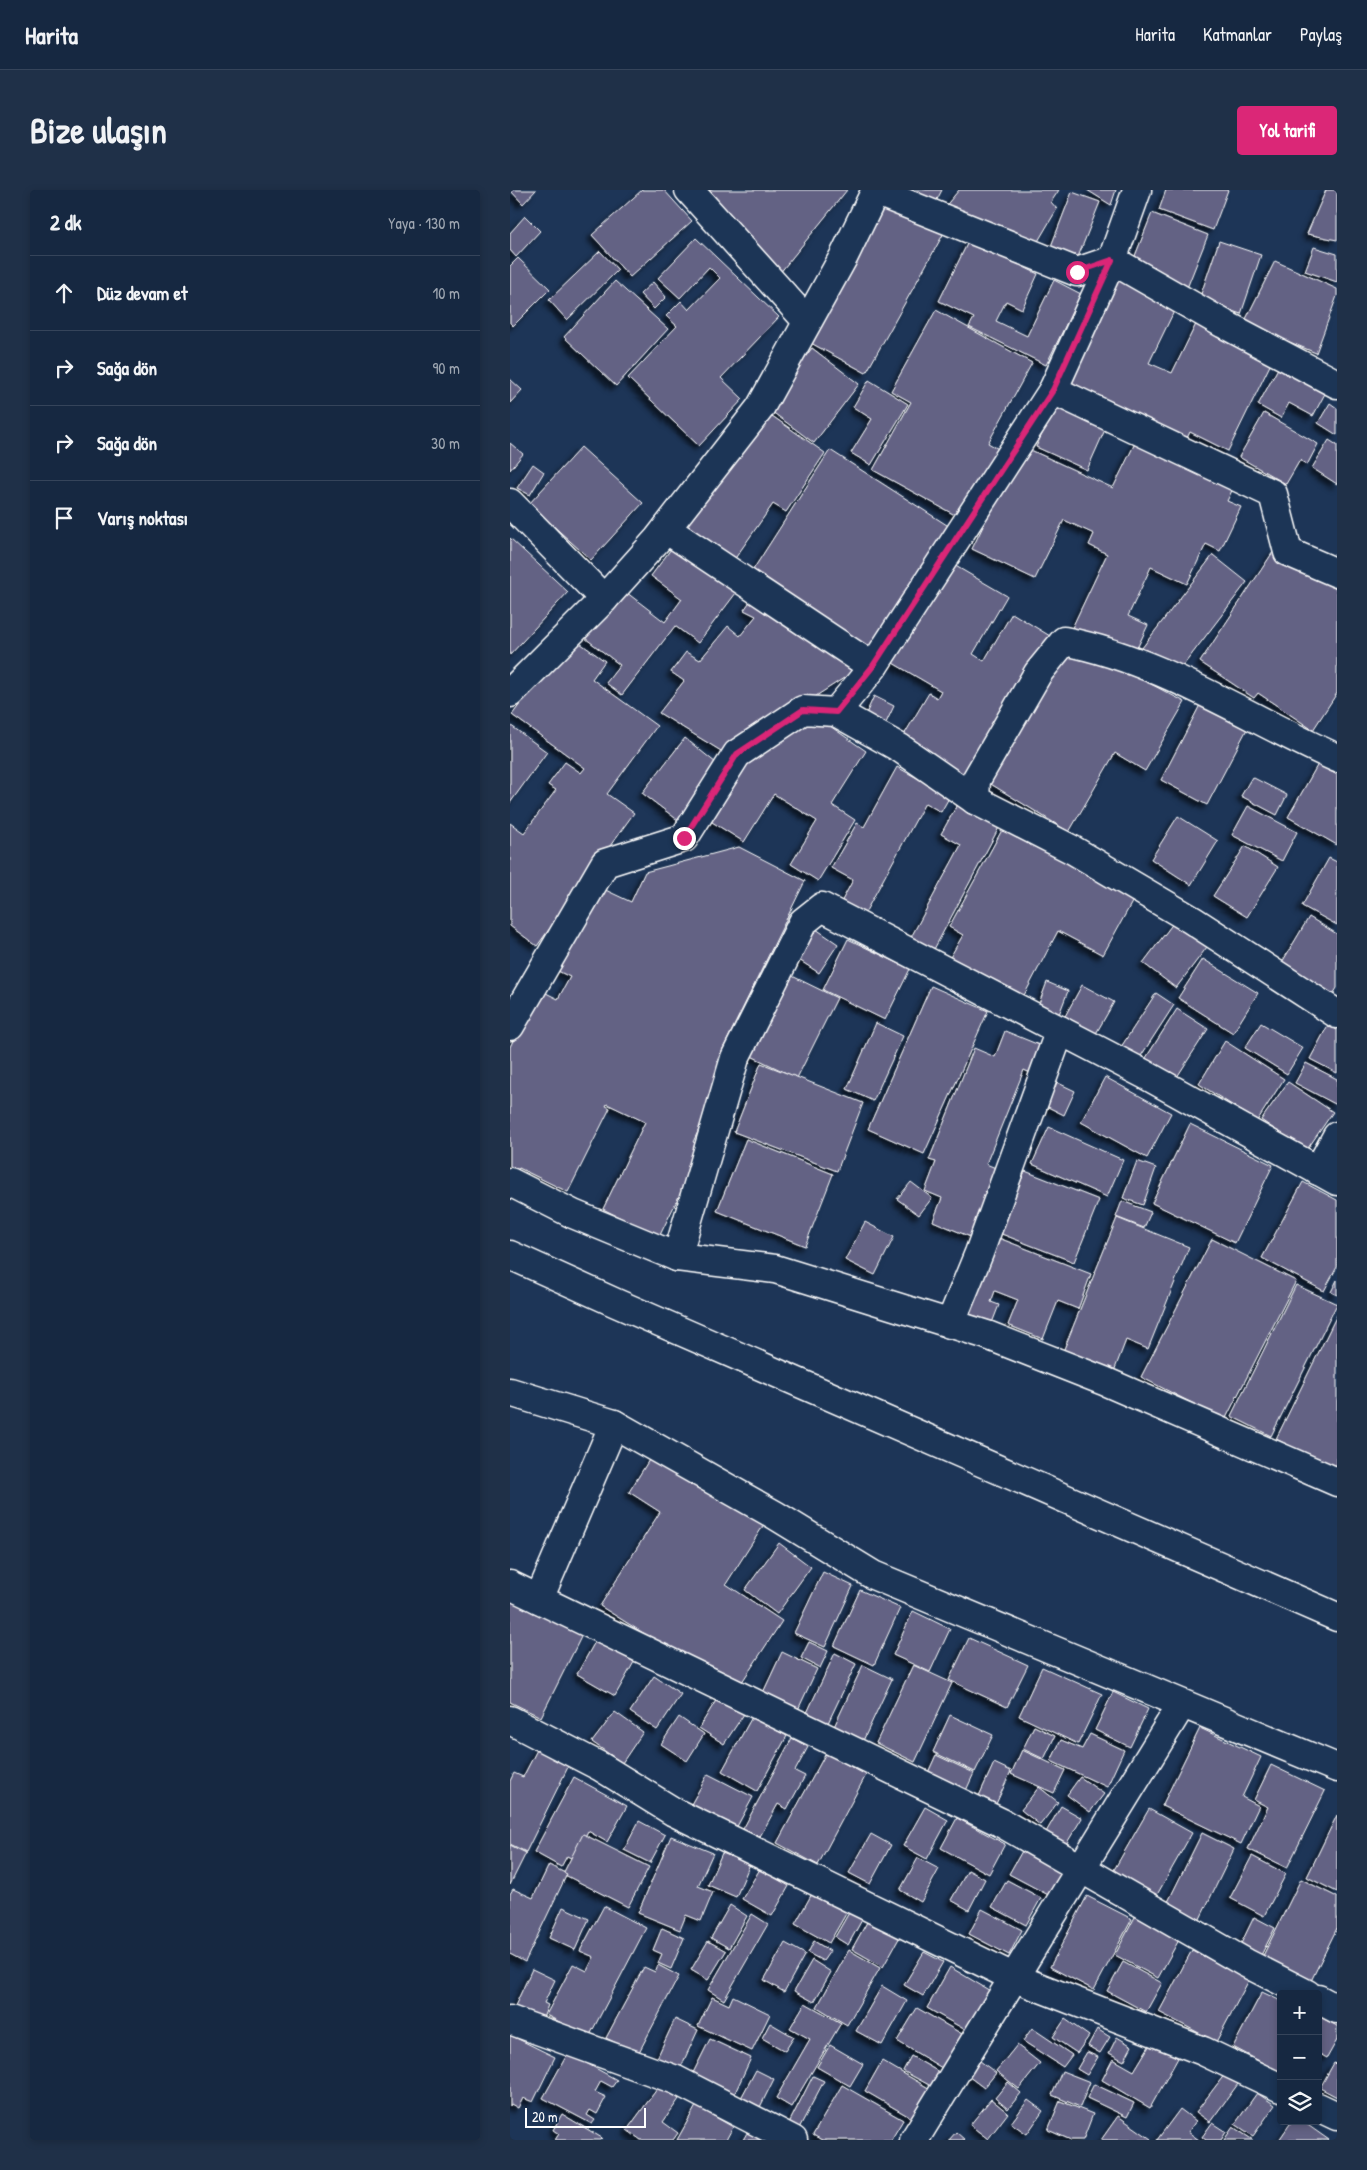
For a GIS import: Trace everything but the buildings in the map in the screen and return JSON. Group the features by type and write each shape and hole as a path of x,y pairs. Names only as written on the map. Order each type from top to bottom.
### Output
{"street":[{"path":"689,190 807,321"},
{"path":"836,712 873,666 1053,390 1112,260 1138,190"},
{"path":"510,693 604,598 666,529 760,408 844,256 875,191 1077,272 1112,260 1224,324 1337,384"},
{"path":"1053,390 1273,494 1288,552 1337,573"},
{"path":"510,503 604,598"},
{"path":"666,529 873,666"},
{"path":"975,800 976,780 1038,673 1064,641 1093,646 1333,748"},
{"path":"510,1026 606,863 684,838 737,754 803,710 836,712 900,748 975,800 1073,850 1175,910 1337,1014"},
{"path":"677,1257 735,1058 803,922 822,907 1144,1074 1328,1176 1337,1136"},
{"path":"950,1324 979,1253 1060,1030"},
{"path":"510,1182 573,1214 677,1257 775,1269 986,1336 1104,1381 1337,1482"},
{"path":"510,1255 1337,1617"},
{"path":"510,1392 614,1424 774,1515 873,1575 1337,1768"},
{"path":"539,1599 614,1424"},
{"path":"510,1585 1000,1822 1246,1963 1299,1990"},
{"path":"914,2140 1182,1704"},
{"path":"510,1720 601,1768 674,1812 1015,1978 1203,2050 1277,2086"},
{"path":"1322,2001 1337,2009"},
{"path":"510,2020 676,2080 793,2140"},
{"path":"1322,2108 1337,2116"}],"route":[{"path":"684,838 737,754 803,710 836,712 873,666 1053,390 1112,260 1077,272"}]}
